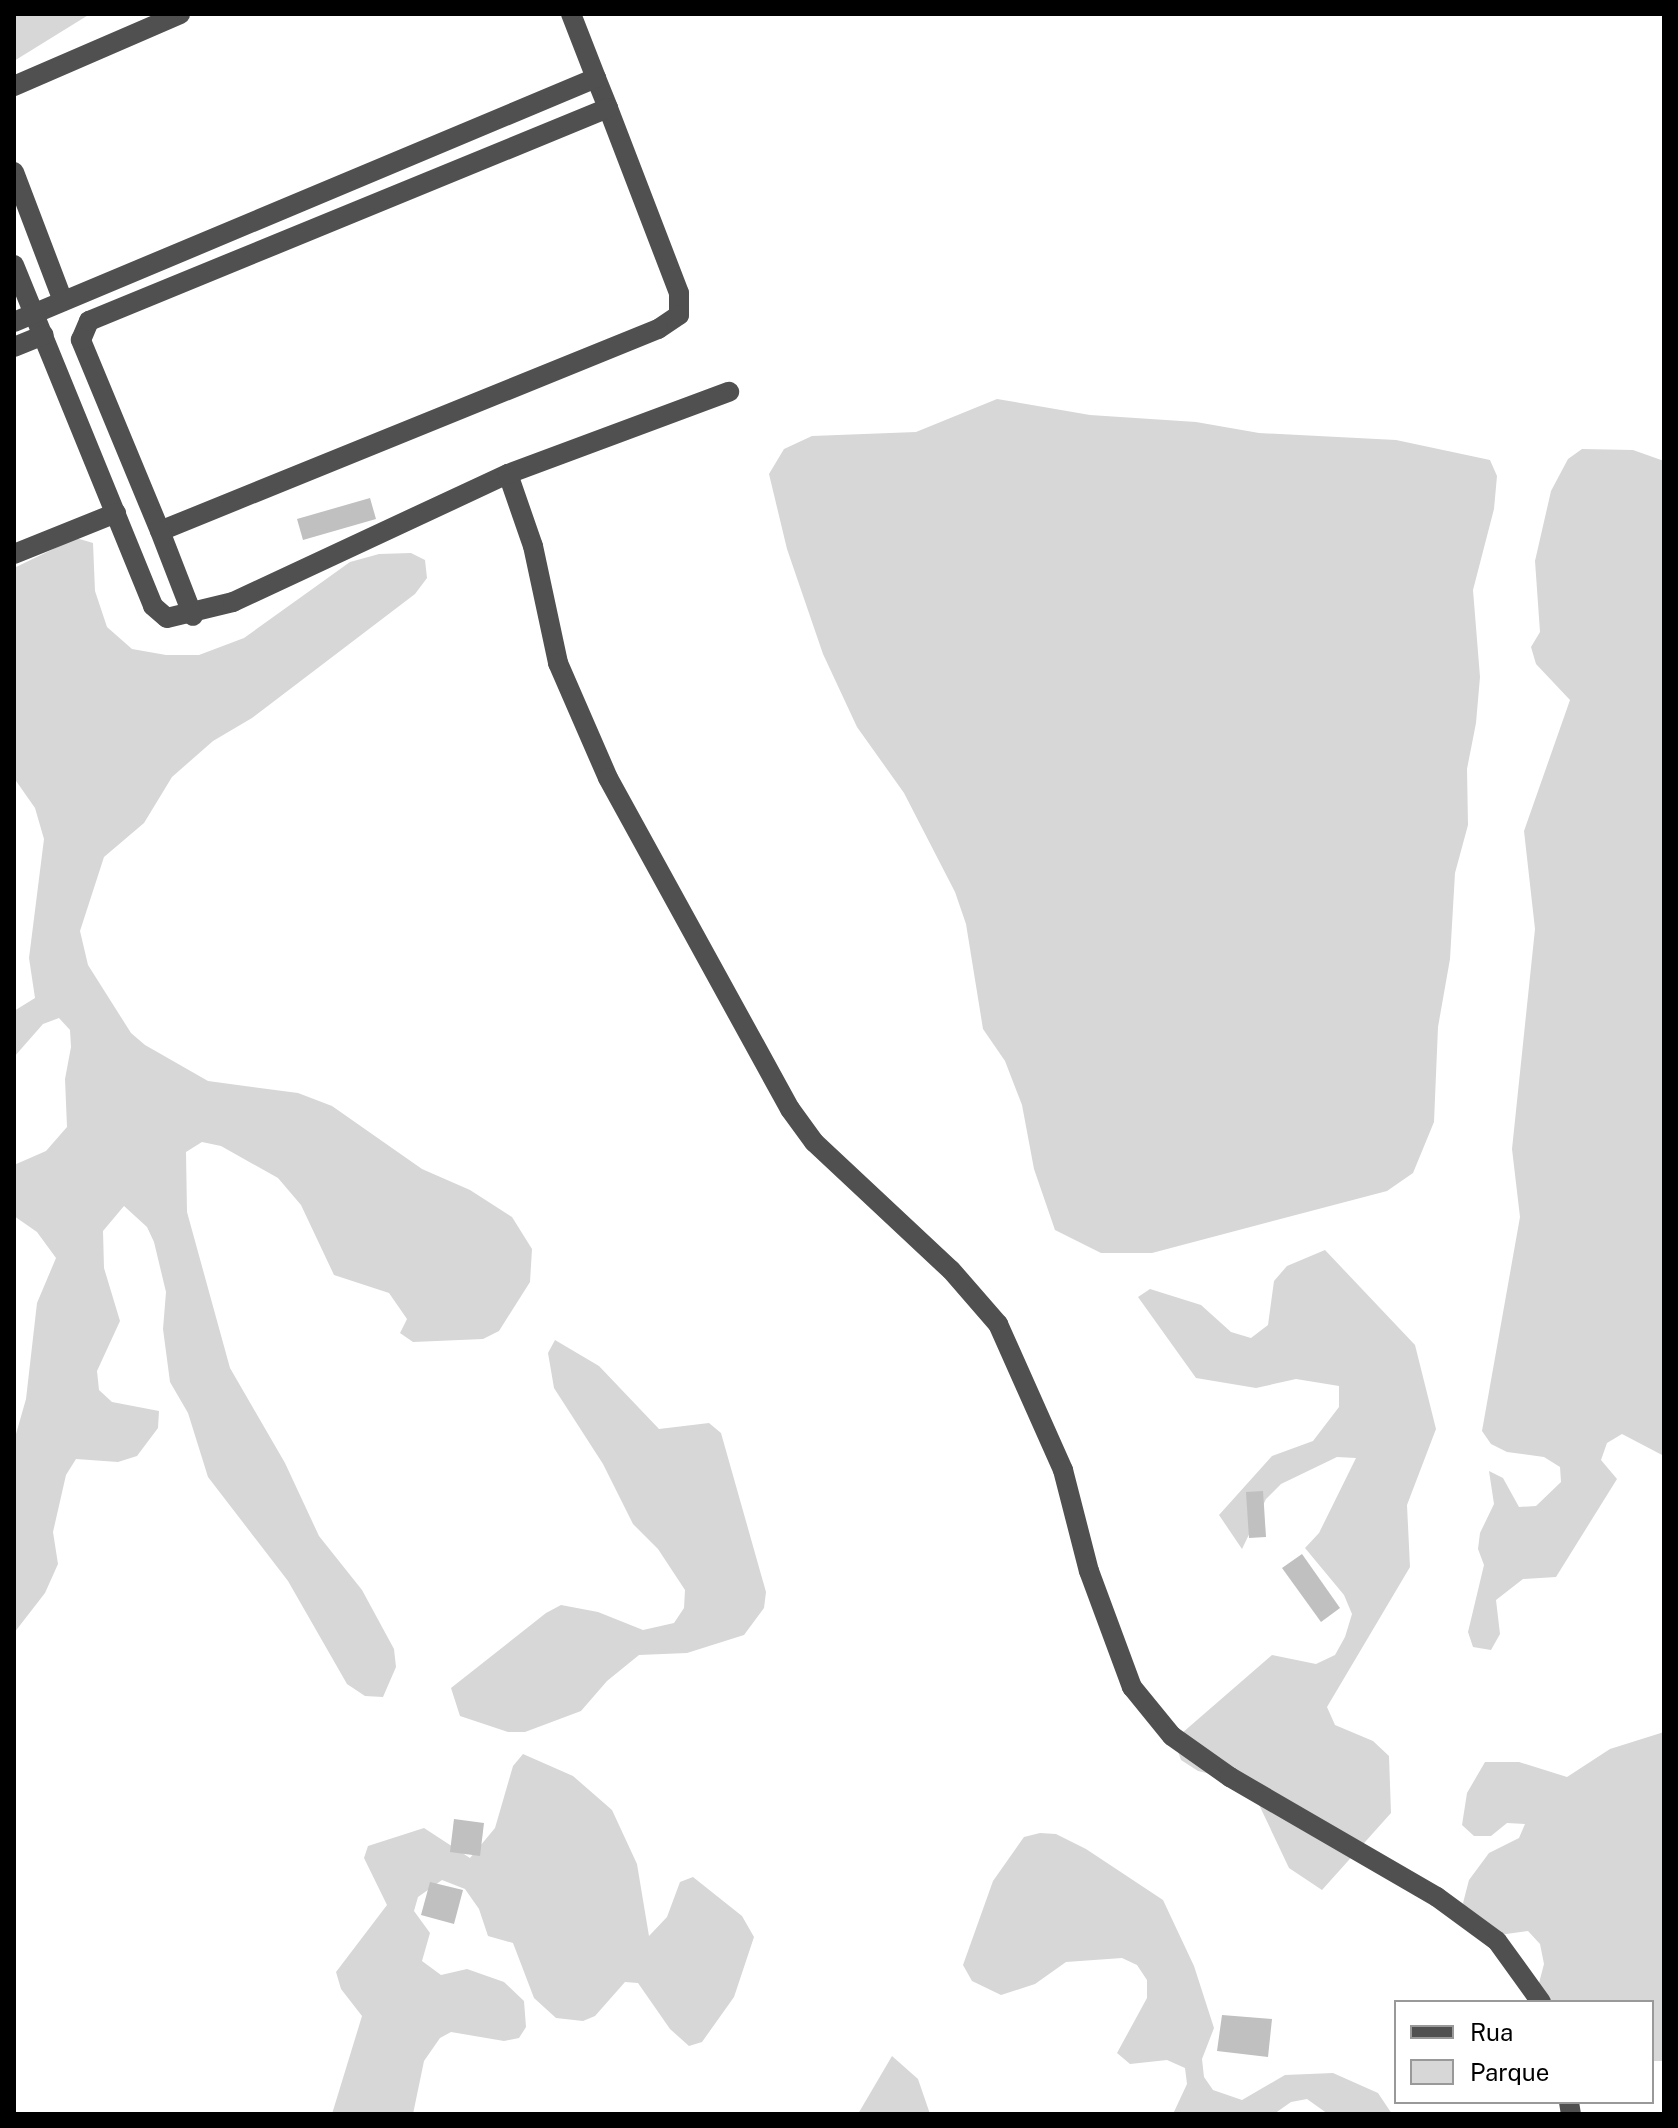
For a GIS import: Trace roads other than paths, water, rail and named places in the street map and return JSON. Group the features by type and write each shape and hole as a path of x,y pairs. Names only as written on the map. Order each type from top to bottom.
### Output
{"street":[{"path":"14,86 180,14"},
{"path":"160,531 674,320 681,311 679,293 571,14"},
{"path":"14,322 596,78"},
{"path":"193,616 81,340 89,321 608,108"},
{"path":"14,172 63,301"},
{"path":"14,265 153,606 167,618 193,616 363,546 508,474 729,392"},
{"path":"14,347 44,335"},
{"path":"508,474 533,546 558,663 574,707 724,996 790,1109 814,1142 951,1270 998,1324 1063,1470 1116,1652 1141,1700 1172,1736 1230,1777 1437,1897 1497,1941 1540,2000"},
{"path":"14,554 116,513"}]}
